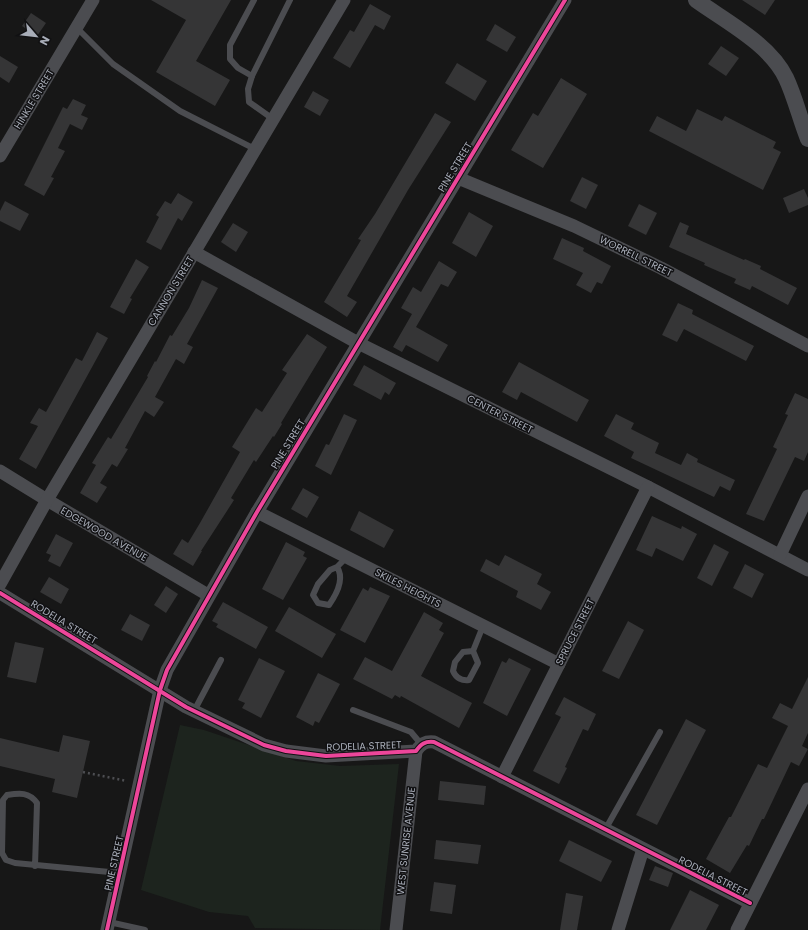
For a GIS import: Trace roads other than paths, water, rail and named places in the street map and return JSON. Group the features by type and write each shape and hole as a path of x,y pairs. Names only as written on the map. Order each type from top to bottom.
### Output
{"street":[{"name":"HINKLE STREET","path":"0,156 4,141 77,28 93,0"},
{"name":"CANNON STREET","path":"0,584 46,500 344,0"},
{"name":"PINE STREET","path":"108,926 160,690 167,670 208,595 257,512 565,0"},
{"path":"696,0 759,45 778,65 786,78 808,139"},
{"name":"WORRELL STREET","path":"458,178 574,226 661,268 808,346"},
{"name":"CENTER STREET","path":"194,252 358,343 648,487 808,570"},
{"name":"EDGEWOOD AVENUE","path":"0,471 46,500 208,595"},
{"name":"SPRUCE STREET","path":"502,777 648,487"},
{"path":"780,556 808,496"},
{"name":"SKILES HEIGHTS","path":"257,512 559,664"},
{"name":"RODELIA STREET","path":"0,593 194,711 264,745 286,751 326,756 419,748 427,741 434,742 643,850 750,903"},
{"name":"WEST SUNRISE AVENUE","path":"396,930 419,748"},
{"path":"737,930 808,789"},
{"path":"618,930 643,850"}],"lane":[{"path":"252,76 238,68 230,59 230,45 254,0"},
{"path":"273,118 249,102 248,89 252,76 290,0"},
{"path":"77,28 113,64 180,111 255,149"},
{"path":"337,567 341,572 340,585 336,596 329,605 318,603 312,595 318,584 330,570 337,567 347,557"},
{"path":"473,651 463,652 456,662 453,671 454,676 464,680 469,680 478,663 473,651 483,626"},
{"path":"194,711 221,660"},
{"path":"353,710 411,732 419,748"},
{"path":"605,830 660,732"},
{"path":"35,866 37,803 32,796 25,794 7,795 3,800 2,854 6,860 15,864 35,866 120,873"},
{"path":"108,926 145,930"}]}
